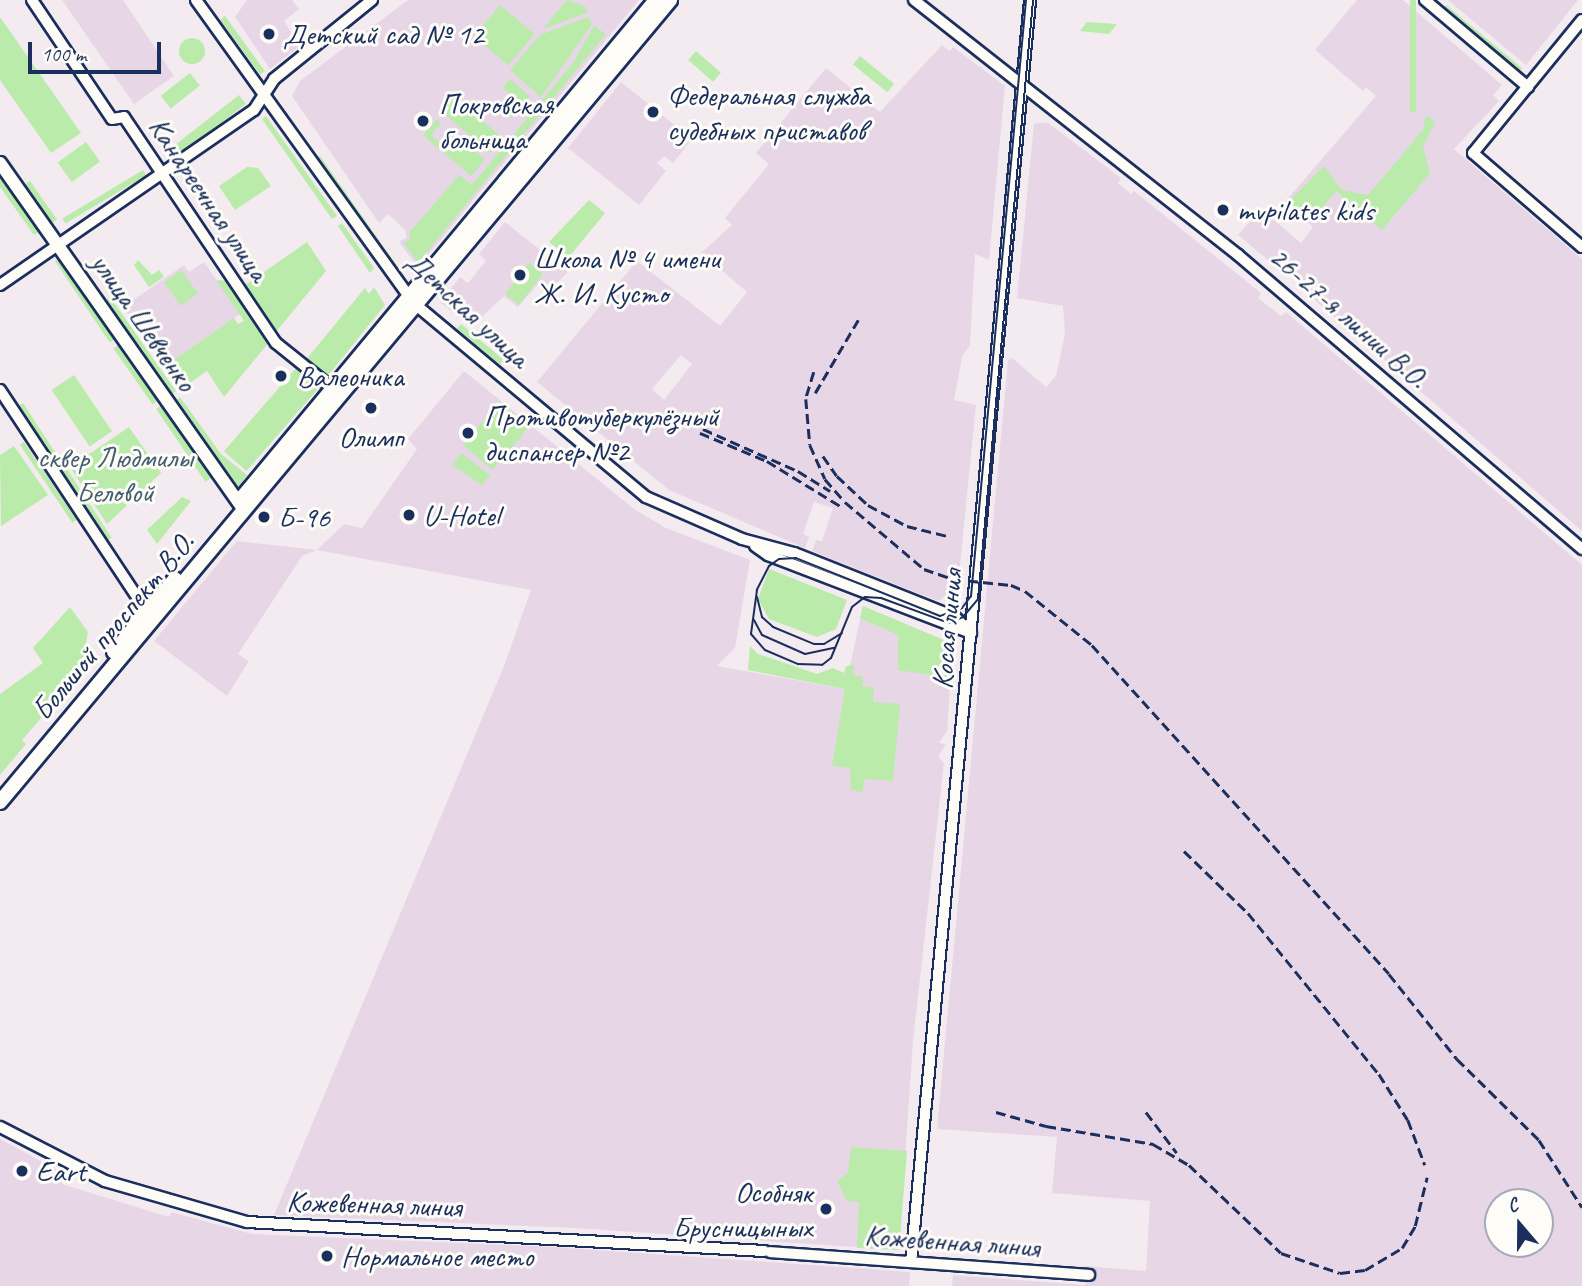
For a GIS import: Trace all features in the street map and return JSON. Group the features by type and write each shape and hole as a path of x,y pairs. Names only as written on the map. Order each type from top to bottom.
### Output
{"main road":[{"name":"Большой проспект В.О.","path":"0,802 656,0"},
{"name":"Большой проспект В.О.","path":"241,507 332,388 412,301 670,0"},
{"name":"Большой проспект В.О.","path":"0,787 150,616"}],"street":[{"name":"Канареечная улица","path":"32,0 111,119 124,117 276,343 332,388"},
{"name":"Детская улица","path":"196,0 412,301 626,484 670,510 770,551 955,617 971,633"},
{"path":"0,285 254,110 283,72 372,0"},
{"name":"26-27-я линии В.О.","path":"914,0 1238,255 1582,549"},
{"name":"Косая линия","path":"911,1262 1030,0"},
{"path":"1424,0 1528,86"},
{"path":"1582,20 1473,153 1582,247"},
{"name":"улица Шевченко","path":"0,163 241,507"},
{"path":"0,390 150,616"},
{"name":"Кожевенная линия","path":"0,1127 105,1181 247,1222 767,1252 1088,1275"}],"shaded area":[{"path":"62,0 123,0 174,76 134,104"},
{"name":"Детский сад № 12","path":"247,0 292,0 299,9 284,21 300,46 270,69 235,17"},
{"name":"Покровская больница","path":"408,0 639,0 418,267 399,242 407,237 405,230 388,214 379,223 292,96 300,81"},
{"path":"1357,0 1403,0 1502,85 1493,95 1499,101 1454,149 1582,259 1582,531 1317,302 1291,271 1285,274 1238,235 1261,209 1301,243 1313,227 1284,203 1376,96 1366,87 1363,91 1315,50"},
{"path":"1448,0 1578,0 1526,65"},
{"path":"942,45 950,51 953,47 1005,86 989,260 975,254 970,345 962,357 954,400 976,405 958,586 938,601 812,551 816,540 822,541 833,508 814,502 803,534 809,537 805,548 669,490 537,382 637,261 720,326 747,292 701,253 732,225 725,218 769,164 756,153 826,68 880,112","holes":["681,355 692,364 664,400 652,389"]},
{"path":"621,82 692,139 673,163 664,156 657,163 666,171 639,205 568,148"},
{"path":"1047,122 1121,178 1118,183 1131,194 1134,191 1261,293 1258,298 1281,316 1286,312 1582,565 1582,1286 952,1286 953,1275 1085,1285 1086,1266 1146,1271 1150,1201 1052,1193 1057,1137 937,1129 1008,360 1012,358 1046,387 1056,376 1065,334 1063,306 1017,298 1034,124"},
{"name":"Школа № 4 имени Ж. И. Кусто","path":"505,222 568,272 552,288 541,280 518,307 504,296 471,327 440,302 460,277 468,283 486,261 479,254"},
{"path":"204,262 240,314 165,366 123,307 184,265 189,272"},
{"path":"464,371 634,509 666,528 750,560 735,648 717,666 845,689 863,606 953,647 947,731 939,743 946,744 938,756 944,763 913,1041 899,1250 574,1228 274,1215 504,666 531,590 317,550 344,524 362,528 417,449 408,439"},
{"path":"237,541 317,550 302,556 238,654 249,661 227,696 154,641"},
{"path":"0,1139 65,1174 62,1184 169,1217 171,1212 252,1234 552,1247 910,1272 909,1286 0,1286"}],"green space":[{"path":"567,0 585,6 587,13 543,29"},
{"path":"1410,0 1416,0 1416,112 1410,112"},
{"path":"500,5 534,34 508,65 474,36"},
{"path":"1446,5 1522,68 1520,71 1444,7"},
{"path":"225,16 265,71 260,75 220,20"},
{"path":"0,17 81,133 51,153 0,80"},
{"path":"588,17 592,24 541,97 510,70 540,35"},
{"path":"1087,22 1117,24 1109,34 1080,31"},
{"path":"594,26 606,34 418,263 404,243 410,240 409,233 459,175 472,185 572,64"},
{"path":"192,38 201,42 205,51 201,60 192,64 183,60 179,51 183,42"},
{"path":"696,51 721,73 713,82 688,60"},
{"path":"860,56 894,84 887,92 853,65"},
{"path":"190,73 200,86 171,108 161,96"},
{"path":"510,79 530,96 511,118 501,110 513,97 503,88"},
{"path":"458,89 464,94 459,101 503,138 490,153 440,110"},
{"path":"239,95 246,104 177,157 170,149"},
{"path":"1426,115 1435,122 1423,147 1430,173 1382,230 1336,191 1310,222 1287,203 1324,166 1342,190 1368,195 1423,130"},
{"path":"266,116 337,216 332,219 262,119"},
{"path":"437,119 441,123 431,135 451,152 462,140 485,160 471,176 423,135"},
{"path":"86,142 100,161 72,182 58,163"},
{"path":"320,156 404,276 399,280 315,159"},
{"path":"247,167 258,168 271,186 235,210 219,186"},
{"path":"143,170 146,175 66,224 62,218"},
{"path":"0,176 40,231 34,235 0,187"},
{"path":"30,181 57,220 51,224 24,185"},
{"path":"589,200 605,213 569,257 549,242"},
{"path":"342,223 374,268 370,273 338,226"},
{"path":"307,242 326,271 275,333 244,286"},
{"path":"60,258 115,339 110,343 55,261"},
{"path":"138,260 152,275 159,270 164,277 149,287 134,265"},
{"path":"529,263 543,274 519,305 505,294"},
{"path":"181,270 198,293 181,306 164,282"},
{"path":"216,280 229,281 270,341 224,397 207,371 181,389 165,366 234,318 238,324 244,321"},
{"path":"374,287 385,305 326,378 305,361 365,288 369,294"},
{"path":"110,297 176,391 171,395 105,300"},
{"path":"461,324 504,360 500,365 457,329"},
{"path":"120,344 159,400 152,404 113,349"},
{"path":"298,366 321,386 247,471 224,451"},
{"path":"74,375 112,431 90,446 52,390"},
{"path":"180,397 221,454 247,475 236,489 175,401"},
{"path":"499,402 529,427 493,470 463,445"},
{"path":"23,403 63,465 58,468 18,406"},
{"path":"162,405 211,478 205,482 156,409"},
{"name":"сквер Людмилы Беловой","path":"129,427 161,473 107,524 70,467"},
{"path":"24,442 77,520 72,523 20,445"},
{"path":"14,446 48,495 1,526 0,455"},
{"path":"461,453 490,475 482,485 452,465"},
{"path":"67,469 112,538 107,541 62,472"},
{"path":"182,497 191,501 157,544 147,530"},
{"path":"769,569 847,600 836,629 817,637 769,619 758,599"},
{"path":"863,606 951,643 952,678 898,670 898,635 860,618"},
{"path":"70,607 88,632 86,644 94,657 22,740 26,744 0,775 0,694 43,663 33,648"},
{"path":"750,646 758,654 817,674 833,668 844,673 846,666 854,665 853,675 863,677 862,686 874,688 873,702 900,704 893,781 864,779 863,792 851,790 850,768 832,766 845,689 748,670"},
{"path":"851,1147 907,1151 899,1250 857,1248 859,1202 847,1201 837,1181 848,1173"}],"tram line":[{"path":"1026,0 971,596 962,608 940,616 796,558 779,559 769,566 757,590 751,634 765,650 798,664 822,665 831,658 852,607 865,597 881,598 949,623 963,617 978,599 1033,0"},
{"path":"757,597 762,617 773,627 814,644 824,644 842,633"},
{"path":"754,620 762,635 805,654 834,648"}],"railway":[{"path":"815,393 858,320"},
{"path":"814,372 806,399 810,445 825,479 845,502 924,569 953,579 1011,585 1025,591 1092,645 1389,974 1457,1059 1539,1140 1582,1207"},
{"path":"703,429 798,471 830,491"},
{"path":"700,433 767,461 842,507"},
{"path":"823,456 837,476 868,505 907,526 947,536"},
{"path":"1184,851 1248,913 1379,1074 1408,1120 1425,1165"},
{"path":"996,1112 1046,1126 1153,1144 1189,1165 1281,1253 1340,1273 1365,1270 1402,1248 1415,1226 1427,1177"},
{"path":"1146,1112 1177,1153"}],"place":[{"name":"Детский сад № 12","path":"269,34"},
{"name":"Федеральная служба судебных приставов","path":"653,112"},
{"name":"Покровская больница","path":"423,121"},
{"name":"mvpilates kids","path":"1223,210"},
{"name":"Школа № 4 имени Ж. И. Кусто","path":"520,275"},
{"name":"Валеоника","path":"281,376"},
{"name":"Олимп","path":"371,408"},
{"name":"Противотуберкулёзный диспансер №2","path":"468,433"},
{"name":"U-Hotel","path":"409,515"},
{"name":"Б-96","path":"264,517"},
{"name":"Eart","path":"22,1171"},
{"name":"Особняк Брусницыных","path":"826,1209"},
{"name":"Нормальное место","path":"327,1256"}]}
